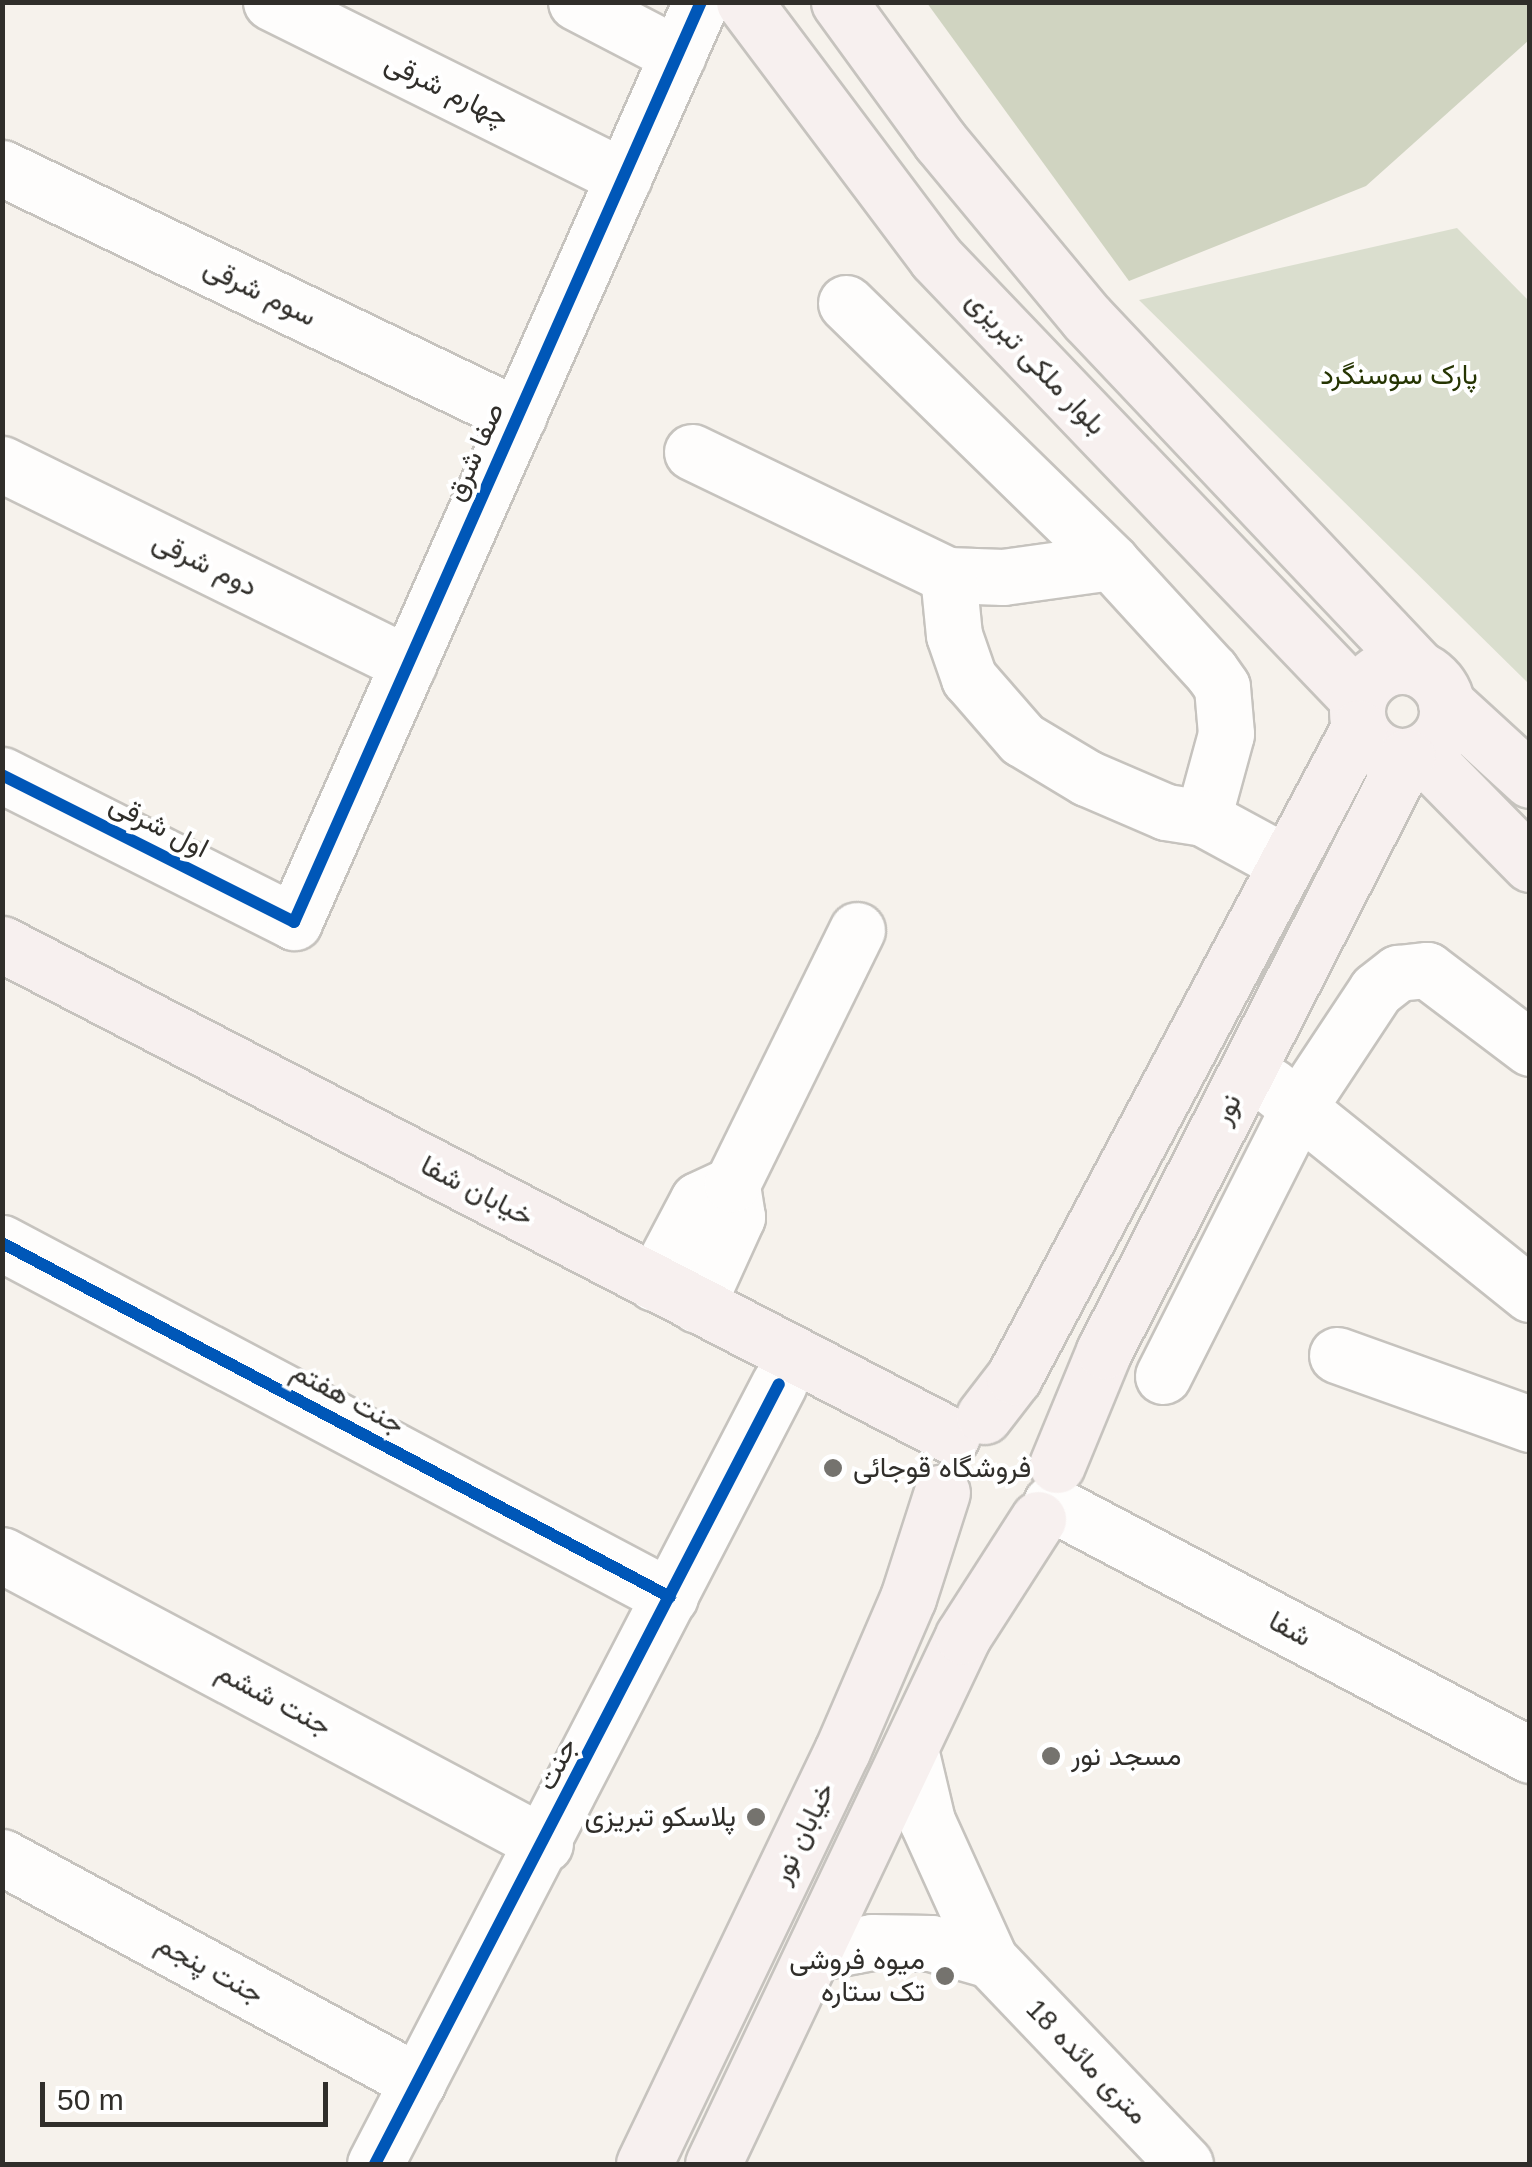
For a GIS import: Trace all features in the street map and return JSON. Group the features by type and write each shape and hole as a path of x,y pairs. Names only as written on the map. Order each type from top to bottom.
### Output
{"main road":[{"name":"بلوار ملکى تبریزى","path":"744,2 936,258 1359,714"},
{"path":"839,2 940,140 1086,318 1432,686 1530,780"},
{"path":"1049,1496 1003,1533 983,1532 951,1510 954,1454 1014,1378 1286,863 1375,675 1432,686"},
{"path":"1414,754 1442,732 1432,686"},
{"path":"1359,714 1378,750 1414,754 1530,864"},
{"name":"نور","path":"1049,1496 1104,1351 1414,754"},
{"name":"خیابان شفا","path":"2,944 675,1294 954,1454"},
{"name":"خیابان شفا","path":"2,987 779,1384 954,1454"},
{"path":"713,2164 963,1636 1049,1496 1051,1446 1023,1419 954,1454"},
{"name":"خیابان نور","path":"644,2164 842,1751 908,1598 954,1454"}],"street":[{"name":"چهارم شرقی","path":"271,2 624,177"},
{"path":"576,2 678,54"},
{"name":"صفا شرق","path":"294,922 701,2"},
{"name":"سوم شرقی","path":"2,168 518,416"},
{"path":"846,304 1112,562 1222,687 1225,751 1203,818"},
{"path":"692,452 948,575 1002,577 1112,562"},
{"name":"دوم شرقی","path":"2,464 408,664"},
{"path":"948,575 954,636 969,678 1012,730 1086,778 1166,812 1203,818 1286,863"},
{"name":"اول شرقی","path":"2,775 294,922"},
{"path":"675,1294 737,1218 732,1184 858,930"},
{"path":"1163,1376 1300,1105 1376,990 1398,973 1427,970 1449,981 1530,1048"},
{"path":"1247,1070 1300,1105 1530,1294"},
{"name":"جنت هفتم","path":"2,1243 670,1598"},
{"path":"1336,1355 1530,1424"},
{"name":"جنت","path":"375,2164 545,1844 779,1384"},
{"name":"شفا","path":"1049,1496 1530,1755"},
{"name":"جنت ششم","path":"2,1555 545,1844"},
{"path":"910,1749 928,1821 990,1960"},
{"name":"جنت پنجم","path":"2,1857 418,2082"},
{"path":"814,1953 872,1942 931,1943 990,1960"},
{"name":"18 متری مائده","path":"990,1960 1184,2164"}],"green space":[{"path":"927,3 1529,3 1529,40 1366,186 1129,281"},
{"name":"پارک سوسنگرد","path":"1457,228 1529,301 1529,684 1139,300"}],"cycle path":[{"path":"2,775 294,922 701,2"},
{"path":"2,1243 670,1597"},
{"path":"375,2164 779,1384"}],"place":[{"name":"فروشگاه قوجائی","path":"833,1468"},
{"name":"مسجد نور","path":"1051,1756"},
{"name":"پلاسکو تبریزی","path":"756,1817"},
{"name":"میوه فروشی تک ستاره","path":"945,1976"}]}
